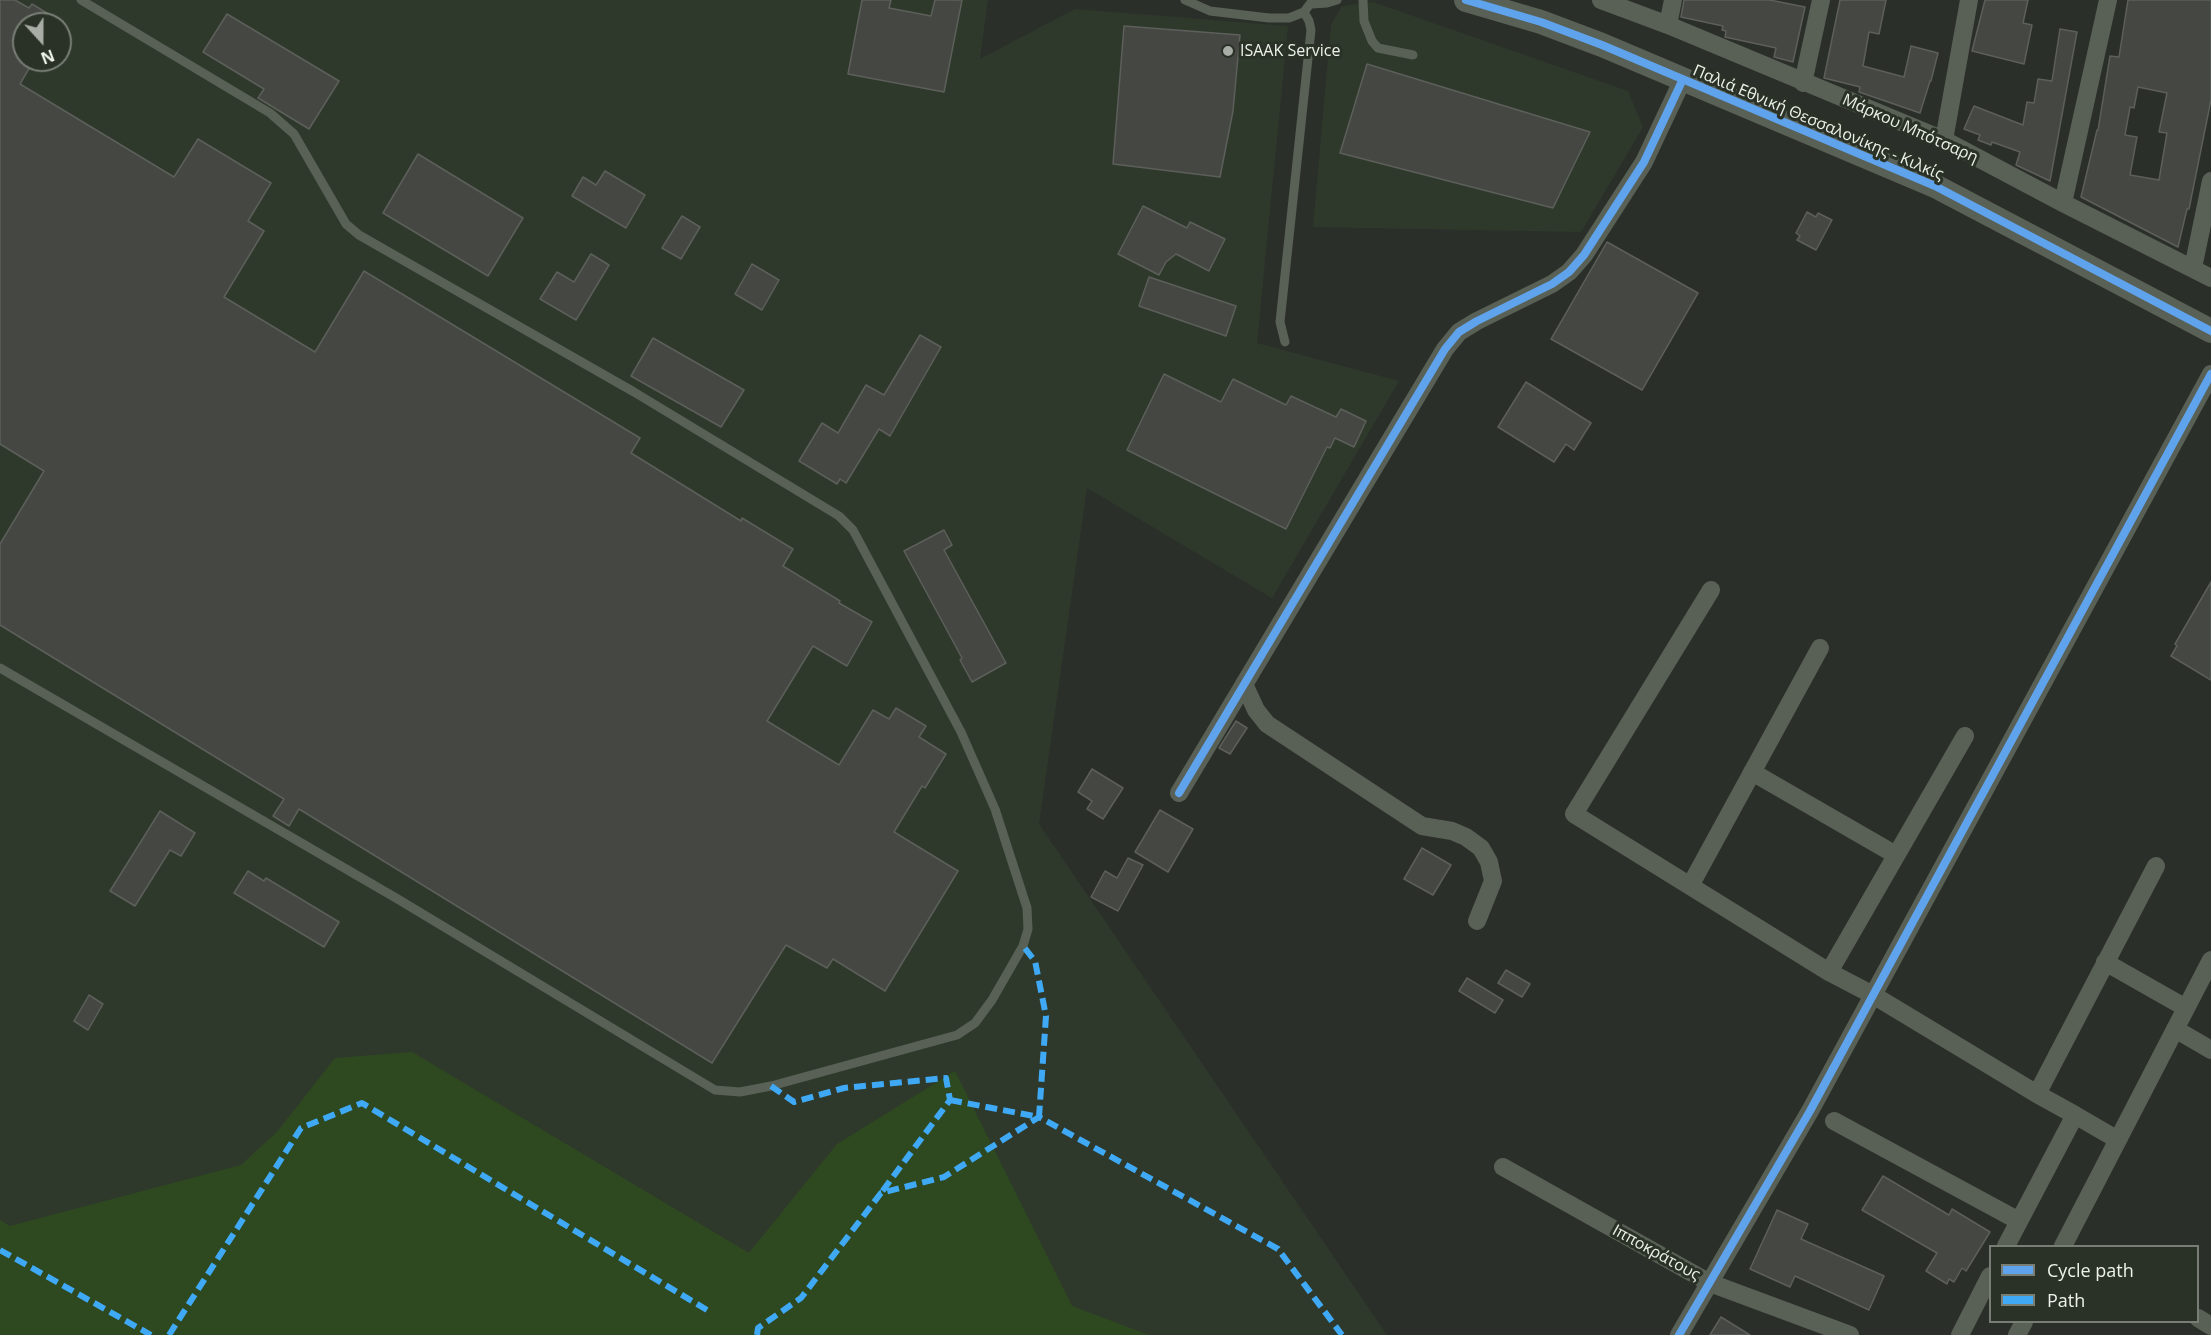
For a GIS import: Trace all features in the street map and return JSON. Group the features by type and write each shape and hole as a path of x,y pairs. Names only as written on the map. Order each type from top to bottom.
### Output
{"main road":[{"name":"Παλιά Εθνική Θεσσαλονίκης - Κιλκίς","path":"1466,0 1563,30 1935,186 2211,332"}],"street":[{"name":"Μάρκου Μπότσαρη","path":"1601,0 1668,25 1944,140 2211,278"},
{"path":"1668,25 1673,0"},
{"path":"1803,82 1821,0"},
{"path":"1944,140 1970,0"},
{"path":"2063,203 2108,0"},
{"path":"1179,793 1445,349 1459,332 1552,284 1569,272 1584,255 1644,162 1683,79"},
{"path":"2193,268 2211,181"},
{"path":"1679,1335 1810,1111 2211,374"},
{"path":"1711,590 1574,814 1829,972 1873,995 2118,1140"},
{"path":"1690,886 1820,648"},
{"path":"1244,684 1256,710 1267,724 1422,826 1452,831 1466,837 1481,848 1490,862 1493,881 1477,921"},
{"path":"1829,972 1965,736"},
{"path":"1752,772 1896,855"},
{"path":"2037,1094 2156,866"},
{"path":"2071,1244 2118,1140 2211,960"},
{"path":"2106,962 2186,1008"},
{"path":"2175,1029 2211,1050"},
{"path":"2007,1245 2075,1115"},
{"path":"1834,1120 2019,1221"},
{"name":"Ιπποκράτους","path":"1503,1167 1710,1283 1850,1335"},
{"path":"1960,1335 1989,1278"}],"lane":[{"path":"0,668 396,898 715,1090 740,1092 771,1086 957,1035 975,1023 992,1000 1023,946 1028,929 1027,908 995,809 961,732 853,530 839,516 634,392 359,235 346,224 294,134 270,112 81,0"},
{"path":"1185,0 1210,11 1269,18 1289,18 1304,12 1312,2 1327,3 1337,0"},
{"path":"1363,0 1364,21 1372,41 1378,48 1413,55"},
{"path":"1285,342 1280,322 1311,30 1304,12"}],"shaded area":[{"path":"0,0 988,0 980,59 1075,9 1288,26 1257,343 1399,381 1272,598 1087,488 1039,824 1387,1335 0,1335"},
{"path":"1373,2 1628,91 1643,127 1581,232 1313,227 1331,25 1342,6"}],"green space":[{"path":"412,1052 749,1253 837,1144 955,1071 1072,1306 1149,1335 0,1335 0,1220 10,1226 241,1165 277,1132 335,1058"}],"building":[{"path":"0,0 15,0 29,8 32,4 45,12 12,12 12,72 27,72 20,84 174,177 198,139 271,183 248,221 264,231 224,297 315,352 364,271 640,438 631,453 741,521 742,518 793,549 783,566 872,622 847,666 813,646 767,721 839,765 873,710 889,719 896,708 926,726 919,737 946,754 925,788 922,786 894,832 958,871 885,991 833,959 827,968 786,945 712,1063 299,809 289,826 273,816 284,799 0,625 0,544 44,471 0,444"},
{"path":"862,0 891,0 889,8 931,16 935,0 962,0 944,92 848,74"},
{"path":"1684,0 1770,0 1805,7 1793,62 1774,57 1776,48 1725,37 1726,31 1722,30 1723,26 1681,17"},
{"path":"1840,0 1886,0 1879,34 1869,32 1863,66 1904,77 1911,46 1938,53 1920,113 1859,92 1860,87 1824,78"},
{"path":"1985,0 2028,0 2023,23 2032,25 2024,64 1972,51"},
{"path":"2128,0 2211,0 2211,100 2189,209 2187,209 2178,247 2081,197 2098,130 2110,56 2119,57","holes":["2138,87 2167,93 2159,132 2167,133 2159,180 2130,175 2137,137 2125,135 2130,107 2134,108"]},
{"path":"227,14 339,81 309,129 258,98 264,89 203,52"},
{"path":"1124,26 1240,35 1233,111 1220,177 1113,164"},
{"path":"2060,29 2077,32 2050,181 2016,165 2020,152 1992,142 1991,145 1978,140 1980,135 1964,129 1974,106 2023,125 2027,102 2034,103 2038,79 2052,81"},
{"path":"1367,64 1590,132 1553,208 1340,153"},
{"path":"418,154 523,218 488,276 383,213"},
{"path":"605,171 645,195 626,228 572,196 583,177 596,185"},
{"path":"1143,206 1187,228 1190,222 1225,239 1209,271 1176,254 1166,262 1159,275 1118,254"},
{"path":"1807,212 1816,217 1818,213 1832,220 1816,250 1797,240 1800,236 1796,233"},
{"path":"682,216 700,227 681,259 662,248"},
{"path":"1607,242 1698,293 1642,390 1551,339"},
{"path":"591,254 609,265 576,320 540,299 557,272 574,282"},
{"path":"752,264 779,280 762,310 735,294"},
{"path":"1149,277 1236,306 1226,336 1139,306"},
{"path":"920,335 941,347 890,436 879,429 846,483 840,479 837,484 799,461 822,423 838,433 866,385 884,395"},
{"path":"653,338 744,390 721,427 631,376"},
{"path":"1164,374 1221,402 1233,379 1286,405 1291,396 1336,417 1341,409 1366,421 1354,447 1335,438 1330,448 1327,447 1286,529 1127,450"},
{"path":"1526,382 1591,423 1574,450 1566,444 1554,462 1498,427"},
{"path":"944,530 952,545 944,550 1006,663 972,682 960,660 962,658 904,551"},
{"path":"2211,582 2211,680 2171,656 2177,646 2175,644"},
{"path":"1236,721 1247,728 1230,754 1219,748"},
{"path":"1092,769 1123,788 1103,819 1087,809 1092,801 1078,792"},
{"path":"1160,810 1193,829 1168,872 1135,852"},
{"path":"160,811 195,833 181,856 170,850 135,906 110,891"},
{"path":"1422,848 1451,865 1433,895 1404,879"},
{"path":"1128,858 1143,865 1118,911 1091,897 1105,871 1117,878"},
{"path":"248,871 264,881 266,878 339,922 324,947 234,893"},
{"path":"1506,970 1530,984 1522,997 1498,983"},
{"path":"1467,978 1503,1000 1495,1013 1459,991"},
{"path":"89,995 103,1004 88,1030 74,1021"},
{"path":"1883,1176 1949,1215 1952,1209 1990,1232 1966,1271 1962,1268 1954,1282 1949,1279 1947,1284 1926,1271 1937,1253 1862,1210"},
{"path":"1777,1210 1808,1224 1801,1239 1884,1276 1869,1310 1795,1276 1790,1287 1750,1269"},
{"path":"1721,1317 1750,1335 1710,1335"}],"marked path":[{"path":"950,1100 1039,1117 1046,1016 1035,961 1023,946"},
{"path":"771,1086 794,1102 844,1088 946,1078 950,1100 881,1193"},
{"path":"169,1335 301,1128 362,1103 707,1310"},
{"path":"757,1335 758,1328 801,1298 881,1193 944,1177 1039,1117 1278,1249 1342,1335"},
{"path":"0,1250 151,1335"}],"cycle path":[{"path":"1466,0 1541,22 1602,45 1935,186 2211,331"},
{"path":"1179,793 1445,349 1459,332 1552,284 1569,272 1584,255 1644,162 1683,79"},
{"path":"1679,1335 1810,1111 2211,374"}],"place":[{"name":"ISAAK Service","path":"1228,51"}]}
